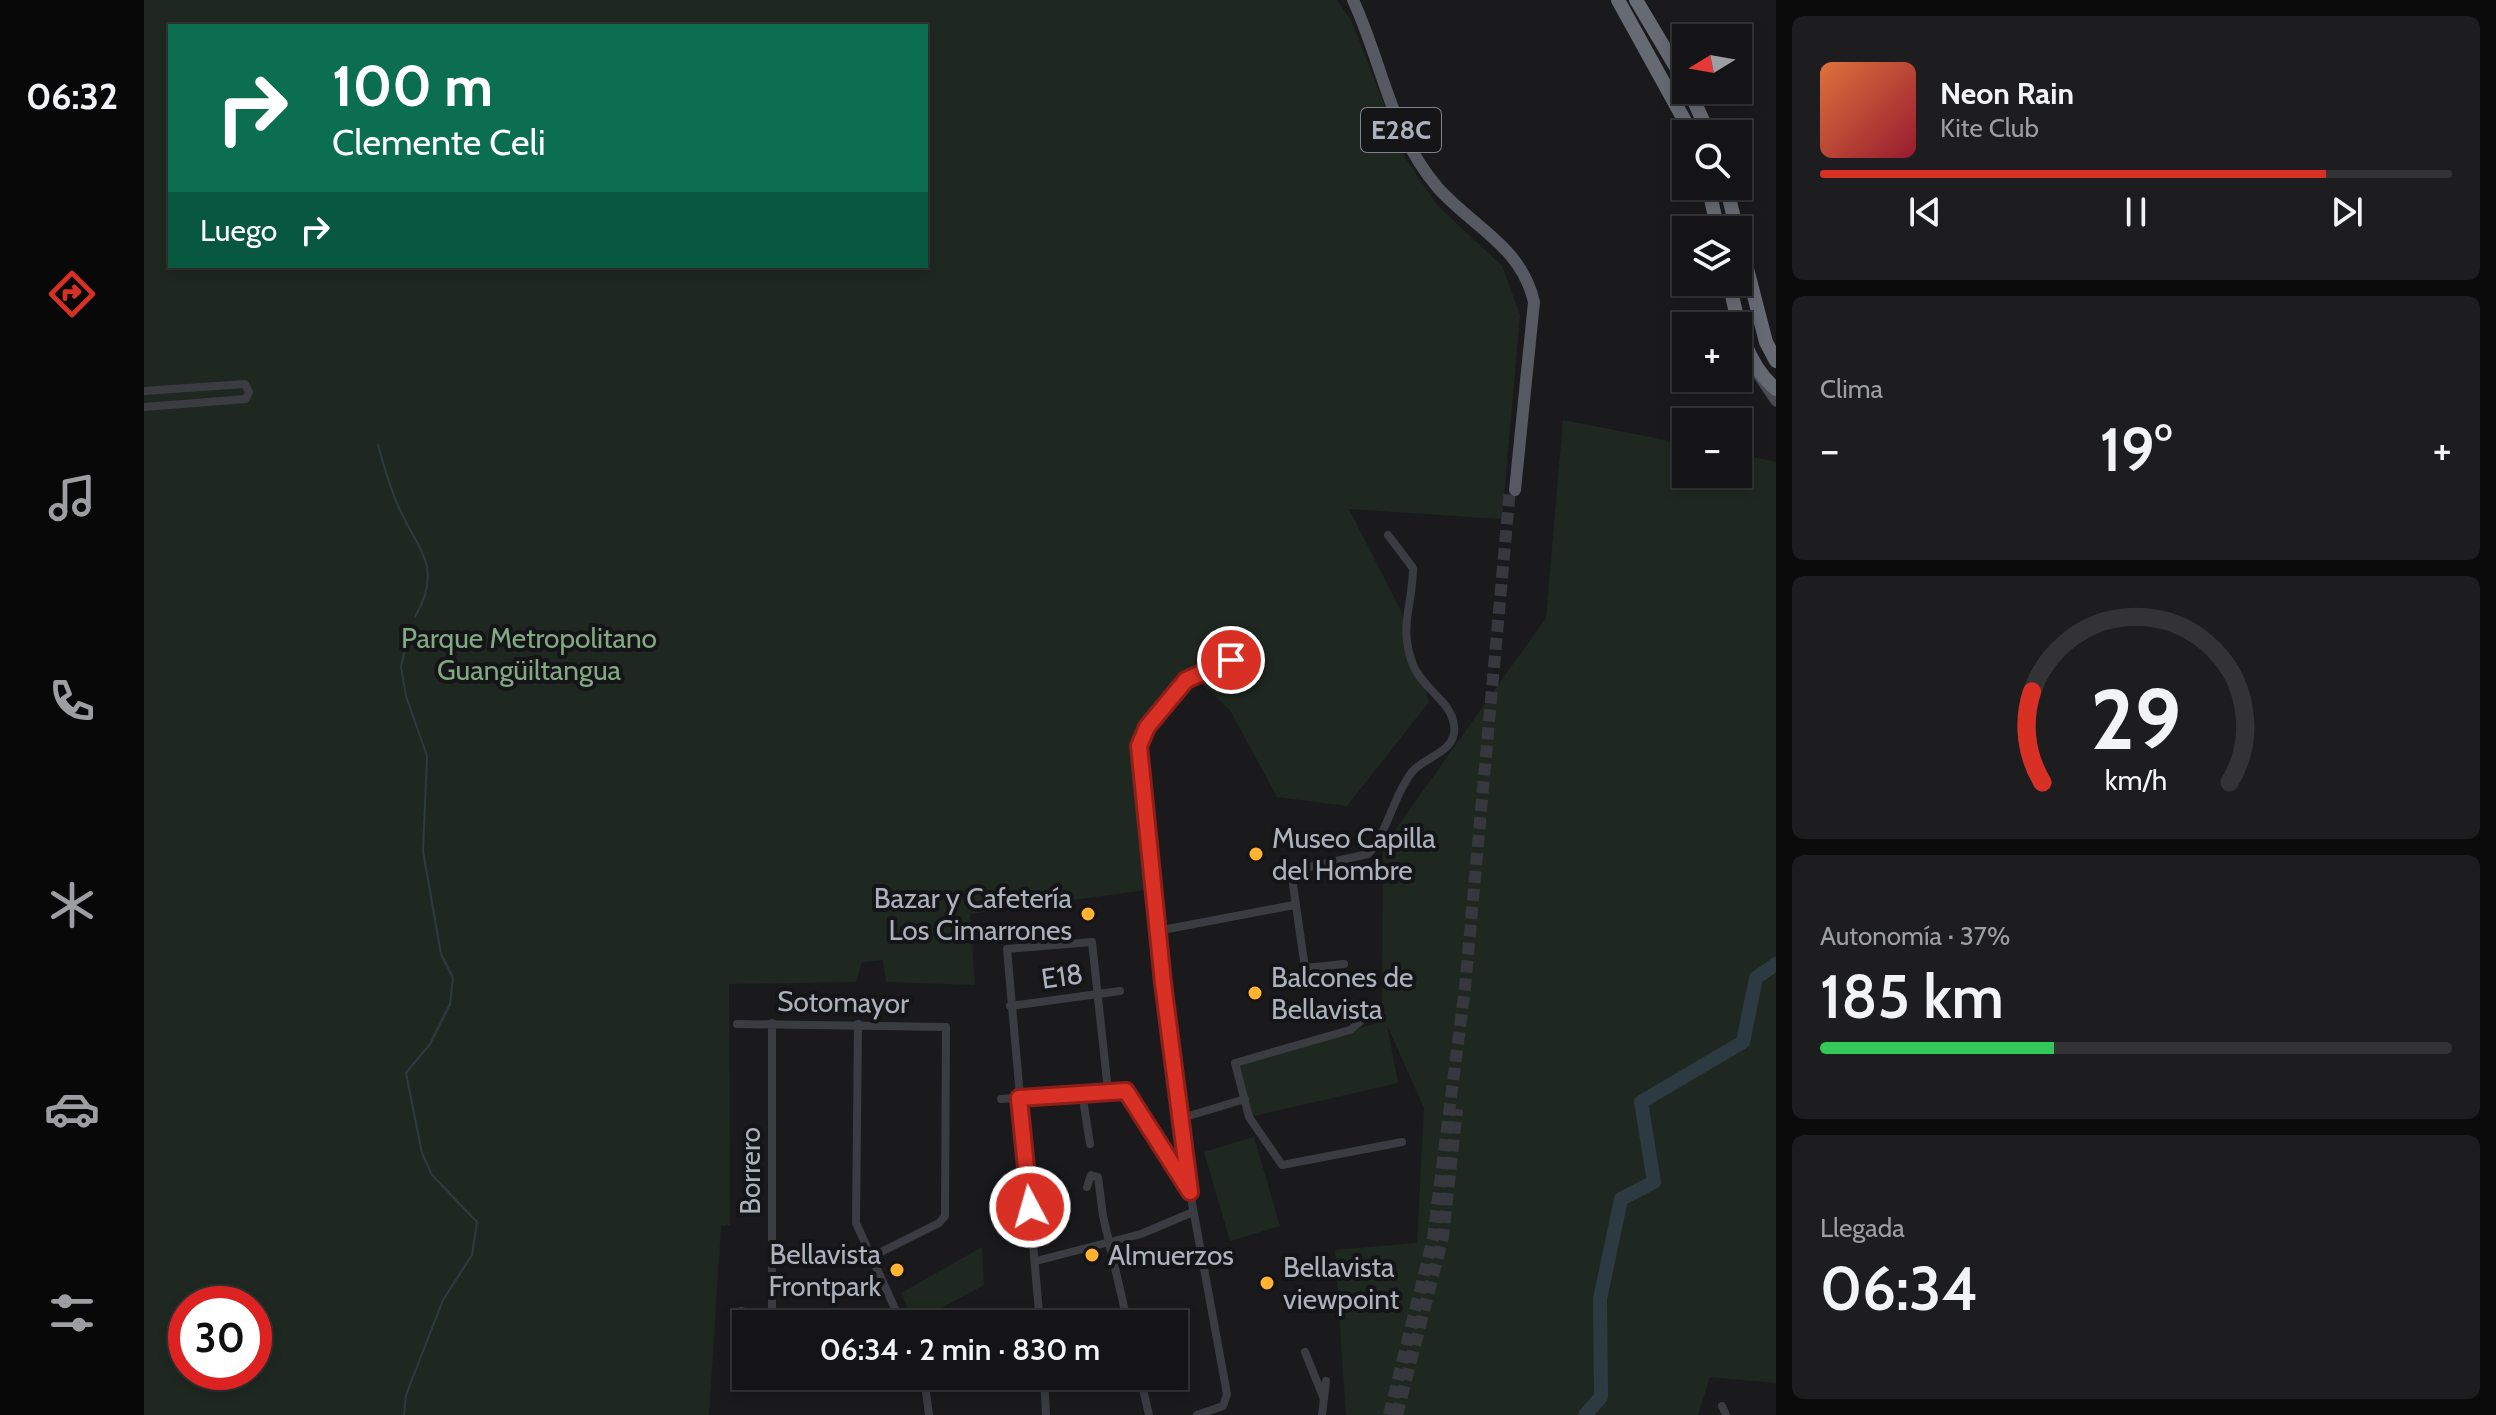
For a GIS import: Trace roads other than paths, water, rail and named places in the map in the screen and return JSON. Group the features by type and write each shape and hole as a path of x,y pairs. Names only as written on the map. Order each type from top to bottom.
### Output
{"highway":[{"path":"1618,0 1684,120"},
{"path":"1636,0 1672,60"},
{"path":"1752,289 1766,342 1776,361"},
{"path":"1732,296 1753,364 1776,389"}],"main road":[{"name":"E28C","path":"1353,0 1407,142 1436,185 1490,237 1511,264 1525,291 1527,320 1513,490"}],"street":[{"path":"1753,364 1766,390 1776,401"},
{"path":"144,391 245,384 249,392 246,399 144,407"},
{"path":"1344,964 1305,968 1290,875 1295,868 1360,857 1373,848 1402,786 1417,766 1446,749 1455,727 1450,709 1430,692 1414,668 1404,629 1413,568 1388,535"},
{"path":"1197,1415 1223,1406 1227,1394 1190,1192 1157,931 1140,737 1186,680 1231,660"},
{"path":"1157,931 1294,905"},
{"path":"1039,1310 1006,949 1091,941 1108,1091"},
{"name":"E18","path":"1010,1006 1120,991"},
{"path":"1360,1022 1349,1031 1235,1063 1249,1117 1281,1165 1402,1142"},
{"name":"Borrero","path":"772,1023 772,1310"},
{"name":"Sotomayor","path":"737,1024 943,1025 947,1029 945,1216 939,1223 869,1258"},
{"path":"858,1024 855,1218 869,1258 895,1310"},
{"path":"1001,1099 1127,1091 1190,1192"},
{"path":"1082,1093 1090,1144"},
{"path":"1182,1118 1245,1099"},
{"path":"1087,1187 1088,1178 1098,1177 1125,1310"},
{"path":"1036,1261 1165,1226 1193,1212"},
{"path":"1305,1352 1324,1399"},
{"path":"1322,1415 1326,1381"},
{"path":"926,1390 929,1415"},
{"path":"1045,1390 1046,1415"},
{"path":"1143,1390 1149,1415"}],"waterway":[{"path":"378,445 396,502 426,561 427,586 415,617"},
{"path":"404,1415 406,1395 443,1300 472,1255 477,1222 432,1175 422,1153 406,1073 430,1044 450,1004 453,978 441,954 423,851 427,756 406,696 401,667 410,627"},
{"path":"1585,1415 1601,1397 1600,1299 1621,1199 1654,1182 1641,1102 1743,1042 1756,978 1776,964"}],"tunnel":[{"path":"1389,1415 1433,1238 1465,988 1510,489"},
{"path":"1397,1415 1443,1237 1457,1109"}],"place":[{"name":"Museo Capilla del Hombre","path":"1256,854"},
{"name":"Bazar y Cafetería Los Cimarrones","path":"1088,914"},
{"name":"Balcones de Bellavista","path":"1255,993"},
{"name":"Almuerzos","path":"1092,1255"},
{"name":"Bellavista Frontpark","path":"897,1270"},
{"name":"Bellavista viewpoint","path":"1267,1283"}],"park label":[{"name":"Parque Metropolitano Guangüiltangua","path":"529,654"}]}
